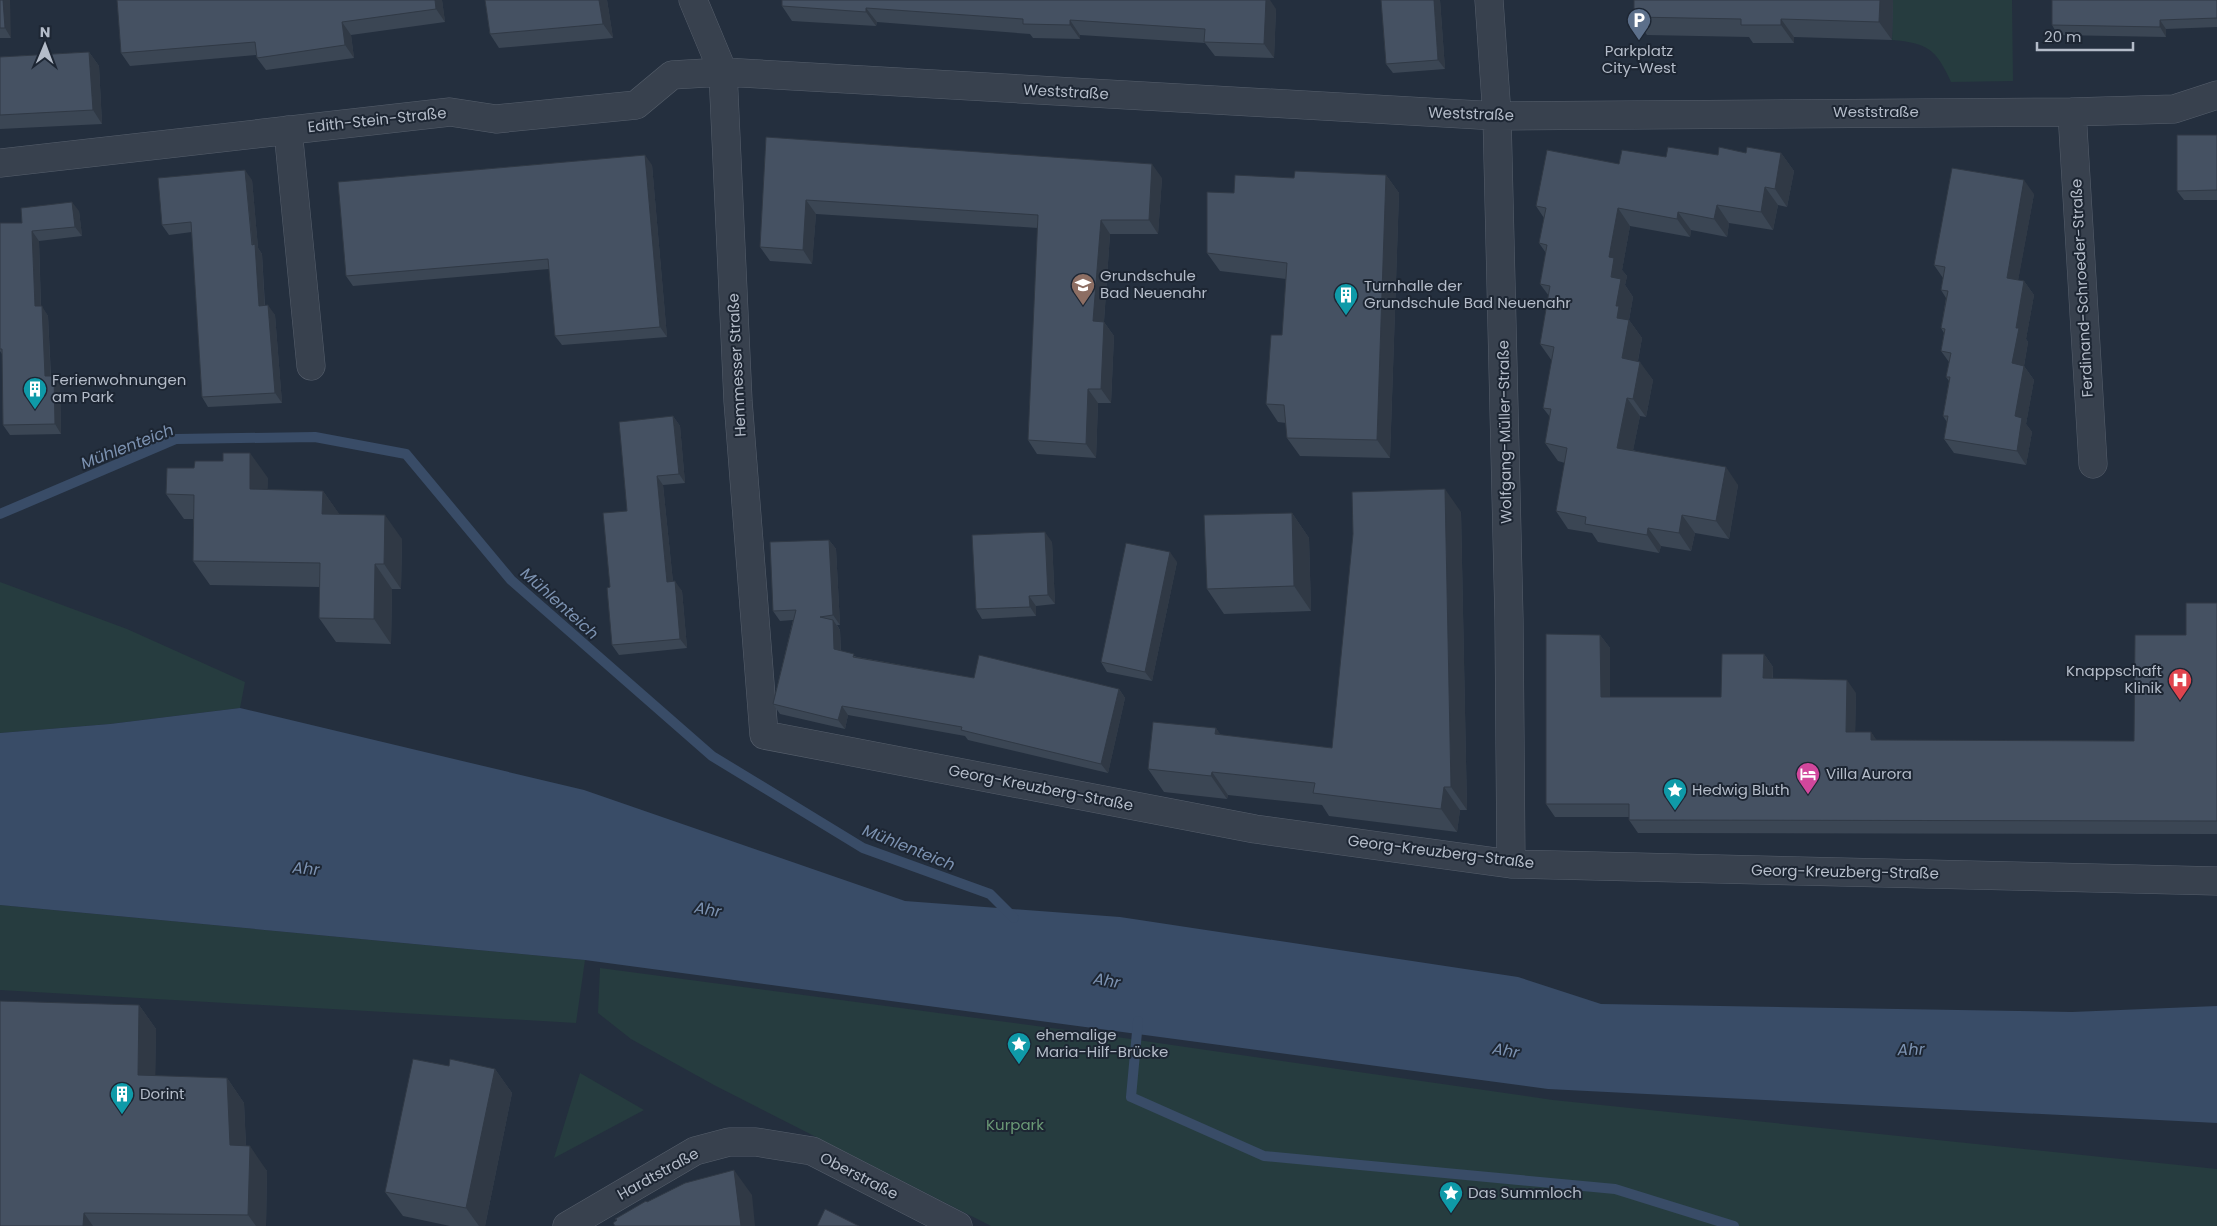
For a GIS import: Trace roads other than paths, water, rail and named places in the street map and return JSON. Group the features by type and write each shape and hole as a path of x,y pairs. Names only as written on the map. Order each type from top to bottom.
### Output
{"street":[{"name":"Hemmesser Straße","path":"693,0 724,72 738,401 764,735"},
{"name":"Wolfgang-Müller-Straße","path":"1489,0 1497,116 1509,619 1511,864"},
{"name":"Weststraße","path":"724,72 1497,116 2072,112 2174,109 2217,95"},
{"name":"Edith-Stein-Straße","path":"0,163 450,112 496,119 636,105 672,75 724,72"},
{"name":"Ferdinand-Schroeder-Straße","path":"2072,112 2093,464"},
{"name":"Edith-Stein-Straße","path":"288,130 310,366"},
{"name":"Georg-Kreuzberg-Straße","path":"764,735 1255,829 1511,864 2217,881"},
{"name":"Hardtstraße","path":"566,1226 695,1151 729,1142 756,1142"},
{"name":"Oberstraße","path":"756,1142 812,1151 958,1226"}],"water":[{"name":"Ahr","path":"240,708 584,790 905,901 1120,917 1518,977 1601,1004 2072,1012 2217,1006 2217,1123 1548,1089 585,960 0,905 0,733 110,724"}],"waterway":[{"name":"Mühlenteich","path":"0,514 176,439 315,437 406,454 511,580 712,756 863,848 990,894 1014,918"},
{"path":"1138,1021 1131,1097 1264,1156 1615,1189 1734,1226"}],"place":[{"name":"Parkplatz City-West","path":"1639,41"},
{"name":"Grundschule Bad Neuenahr","path":"1083,306"},
{"name":"Turnhalle der Grundschule Bad Neuenahr","path":"1346,316"},
{"name":"Ferienwohnungen am Park","path":"35,410"},
{"name":"Knappschaft Klinik","path":"2180,701"},
{"name":"Villa Aurora","path":"1808,795"},
{"name":"Hedwig Bluth","path":"1675,811"},
{"name":"ehemalige Maria-Hilf-Brücke","path":"1019,1065"},
{"name":"Dorint","path":"122,1115"},
{"name":"Das Summloch","path":"1451,1214"}],"park label":[{"name":"Kurpark","path":"1015,1125"}]}
